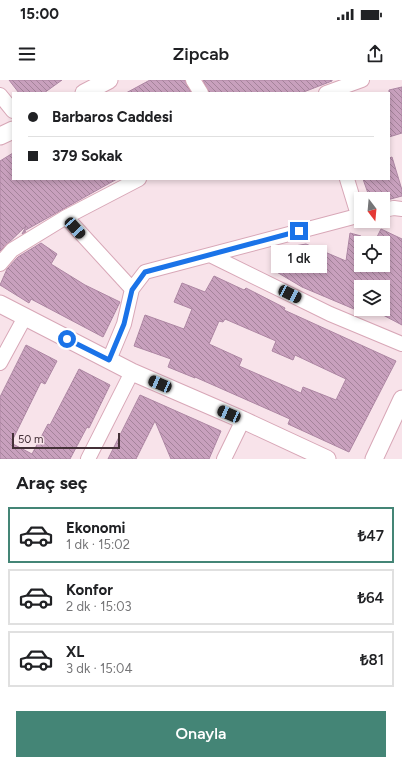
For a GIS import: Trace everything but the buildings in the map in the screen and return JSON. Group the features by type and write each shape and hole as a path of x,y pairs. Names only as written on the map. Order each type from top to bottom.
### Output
{"street":[{"path":"86,92 109,80"},
{"path":"193,80 200,92"},
{"path":"329,92 362,80"},
{"path":"0,94 12,110"},
{"path":"0,136 12,130"},
{"path":"0,264 12,250 66,217 137,180"},
{"path":"347,180 354,198"},
{"path":"390,209 402,209"},
{"path":"66,217 132,290"},
{"path":"109,360 124,324 132,290 145,272 354,217"},
{"path":"210,255 330,314 402,344"},
{"path":"0,304 132,372 243,420 327,459"},
{"path":"0,363 24,317"},
{"path":"88,459 132,372"},
{"path":"374,459 402,399"},
{"path":"224,459 243,420"}],"route":[{"path":"67,339 109,360 124,324 132,290 145,272 299,231"}]}
